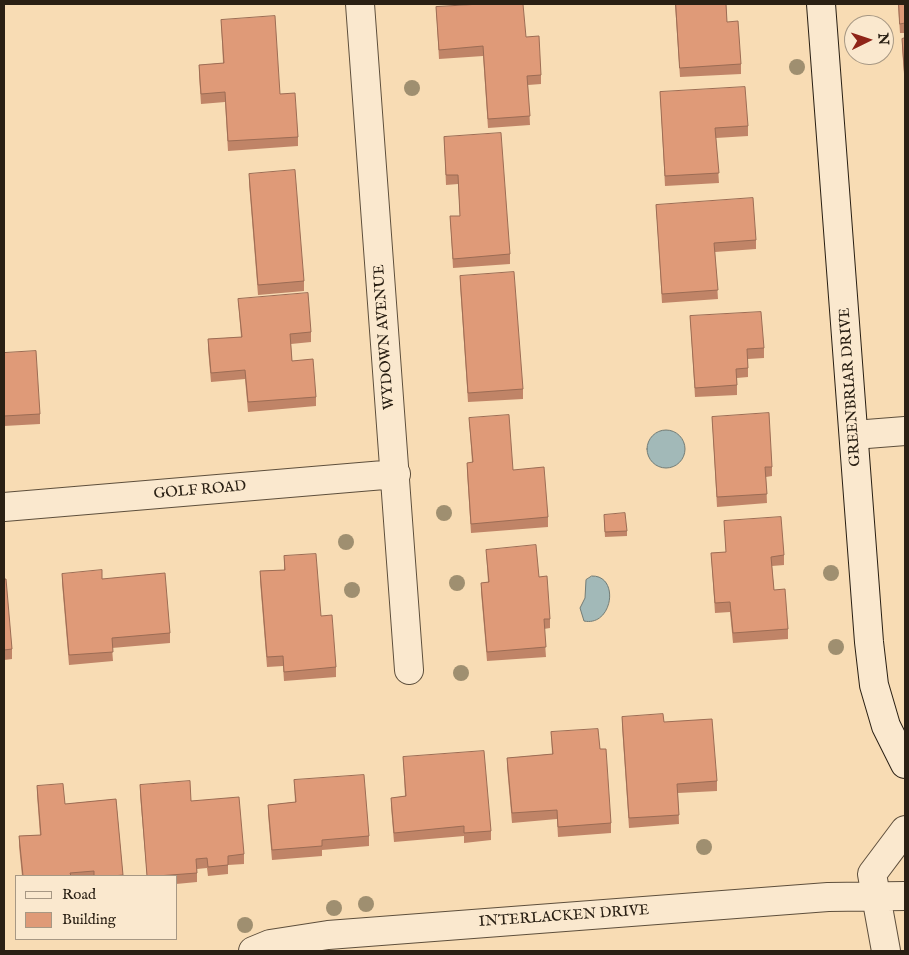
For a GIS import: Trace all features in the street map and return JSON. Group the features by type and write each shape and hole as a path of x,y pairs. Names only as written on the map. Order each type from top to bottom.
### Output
{"street":[{"name":"WYDOWN AVENUE","path":"360,4 409,670"},
{"name":"GREENBRIAR DRIVE","path":"821,4 874,685 886,726 905,764"},
{"path":"854,435 905,431"},
{"name":"GOLF ROAD","path":"4,508 396,474"},
{"path":"886,951 872,874 905,830"},
{"name":"INTERLACKEN DRIVE","path":"254,951 270,944 328,935 828,897 905,896"}],"water":[{"path":"666,430 680,435 685,449 680,463 666,468 652,463 647,449 652,435"},
{"path":"592,576 601,578 607,583 609,600 607,609 601,616 594,621 584,621 580,608 585,598 586,580"}],"building":[{"path":"523,4 526,37 539,36 541,75 527,76 530,116 488,119 483,46 439,50 436,7"},
{"path":"676,4 726,4 727,22 738,21 741,64 680,68"},
{"path":"899,4 905,4 905,23 900,24"},
{"path":"275,16 280,94 295,93 298,137 228,141 225,92 201,94 199,65 224,63 221,20"},
{"path":"905,38 905,78 902,39"},
{"path":"745,87 748,126 715,128 719,173 665,176 660,92"},
{"path":"501,133 510,254 453,259 450,216 460,216 458,175 446,175 444,137"},
{"path":"295,170 304,281 258,285 249,174"},
{"path":"753,198 756,240 714,243 718,290 662,294 656,205"},
{"path":"514,272 523,389 468,393 460,276"},
{"path":"308,293 311,332 290,334 292,361 313,359 316,397 248,402 245,370 211,373 208,339 242,337 238,299"},
{"path":"761,312 764,348 747,349 748,368 736,369 737,385 695,388 690,316"},
{"path":"36,351 40,414 4,416 4,353"},
{"path":"769,413 772,467 765,467 767,494 717,497 712,417"},
{"path":"509,415 513,470 544,467 548,517 471,524 467,463 473,462 469,418"},
{"path":"625,513 627,531 605,532 604,515"},
{"path":"781,517 784,555 771,557 774,590 785,589 788,629 733,633 730,602 715,603 711,553 726,552 724,521"},
{"path":"536,545 539,577 547,576 550,619 544,619 546,647 487,652 481,583 489,582 486,550"},
{"path":"316,554 321,616 332,615 336,667 284,672 283,656 267,657 260,571 285,570 284,556"},
{"path":"102,570 102,579 165,573 170,633 112,638 113,652 69,655 62,574"},
{"path":"4,579 6,579 12,649 4,650"},
{"path":"663,714 664,722 712,719 717,781 677,784 679,815 629,818 622,717"},
{"path":"598,729 600,749 606,749 611,823 558,827 557,810 512,813 507,758 553,754 551,732"},
{"path":"484,751 491,831 464,833 464,826 394,833 391,798 406,796 403,757"},
{"path":"364,775 369,836 322,840 322,846 272,850 268,805 296,802 294,780"},
{"path":"190,781 191,801 239,797 244,854 228,856 228,865 208,867 207,858 196,859 197,873 147,875 140,785"},
{"path":"63,784 65,804 116,799 123,875 94,875 94,871 70,873 71,875 23,875 19,836 41,835 37,786"}]}
